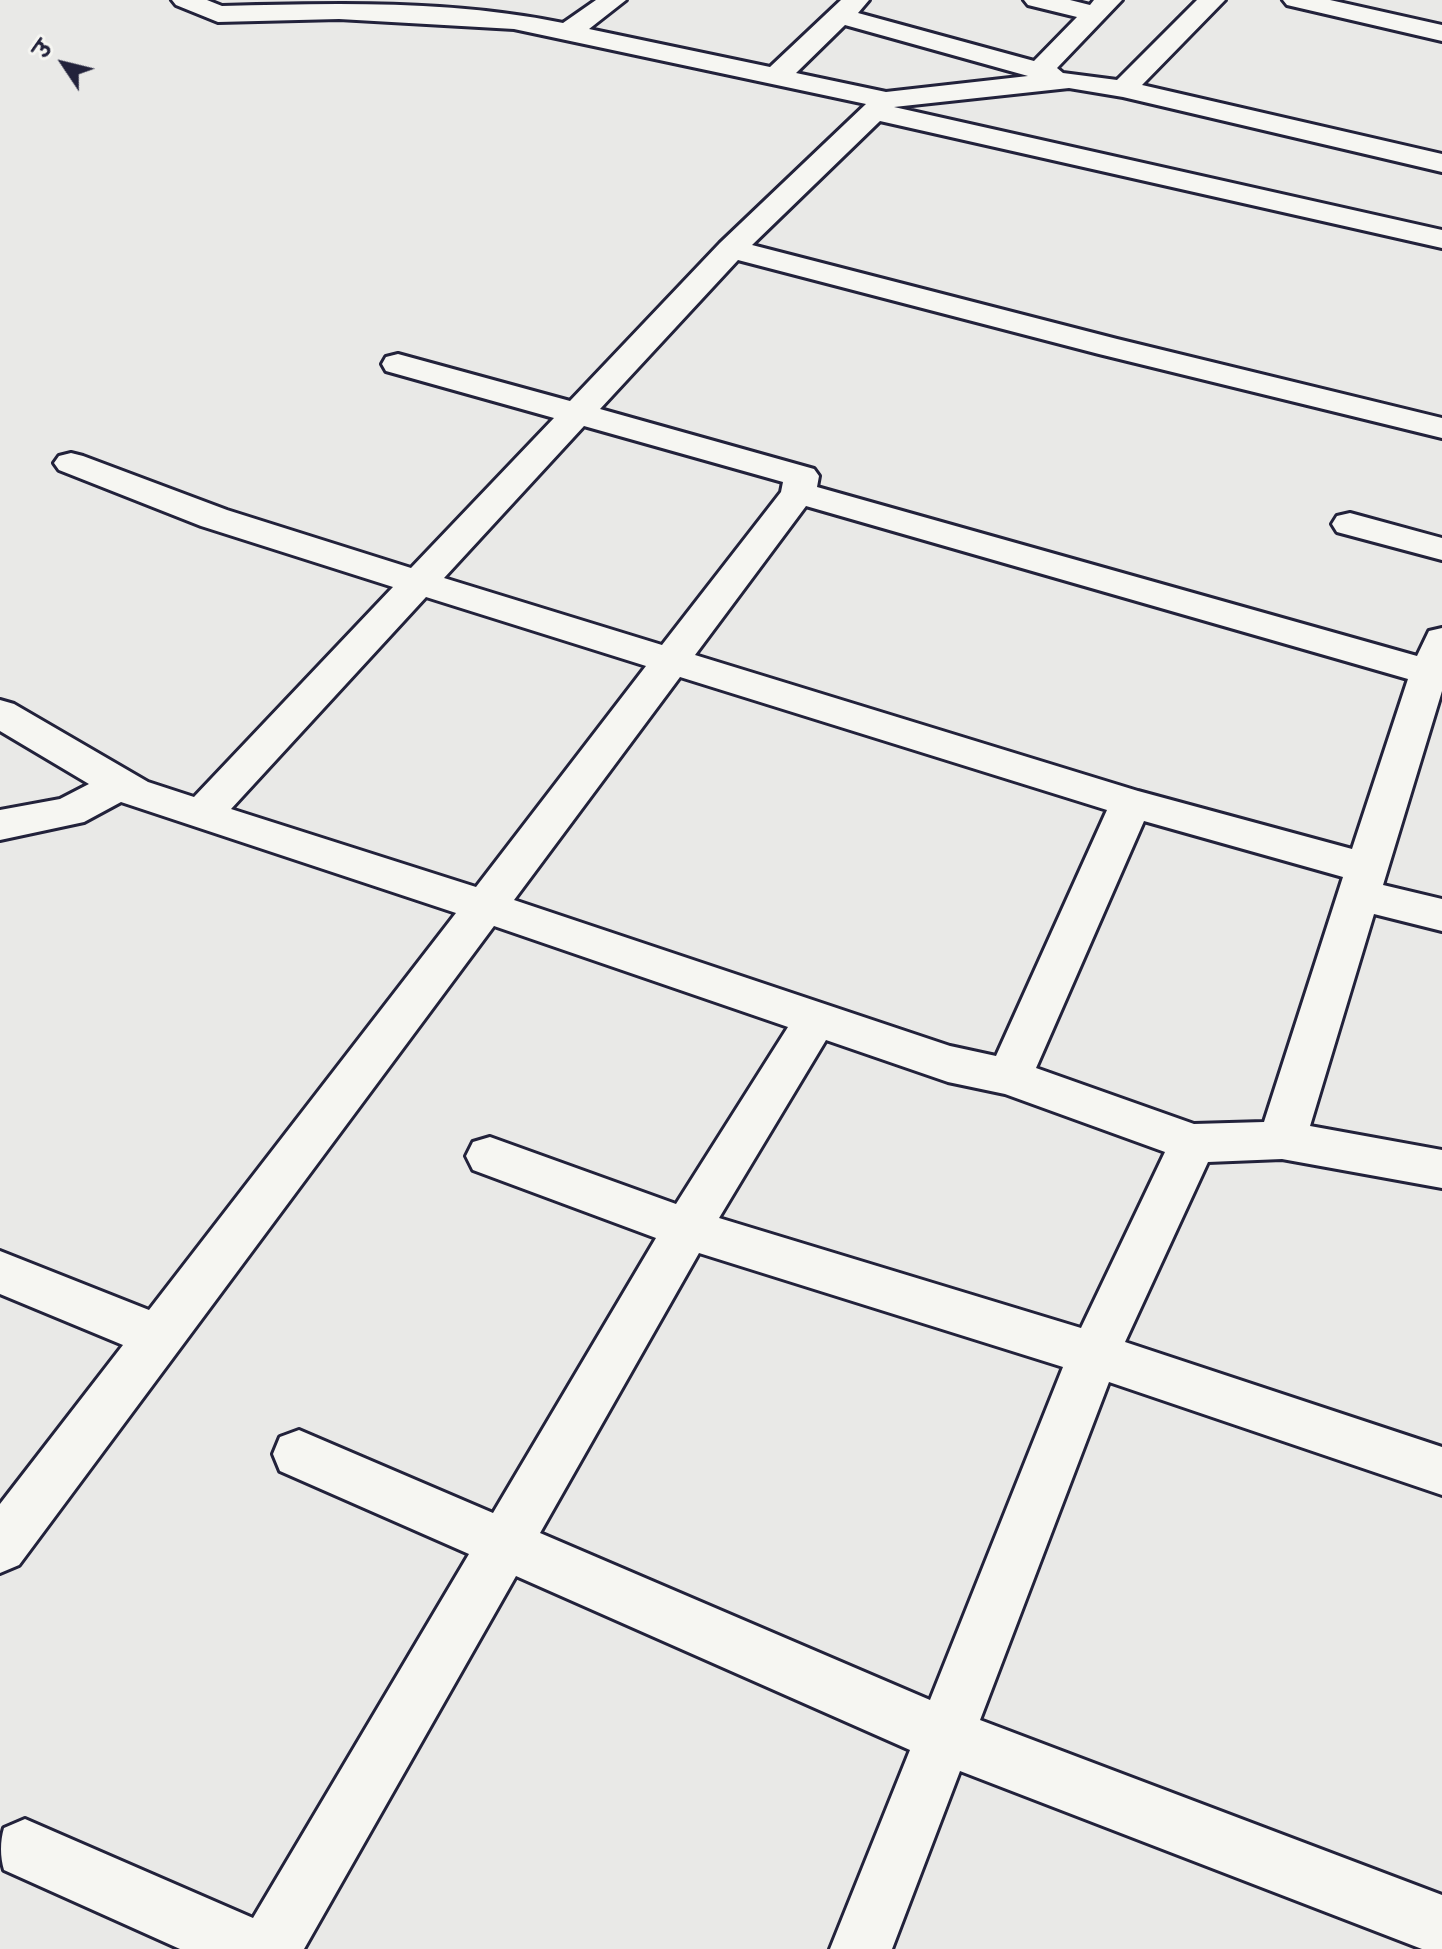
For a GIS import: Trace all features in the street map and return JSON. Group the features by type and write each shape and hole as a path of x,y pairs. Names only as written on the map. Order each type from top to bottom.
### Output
{"street":[{"path":"185,0 218,14 355,12 514,21 776,77 880,106 1442,239"},
{"path":"568,32 613,0"},
{"path":"1037,0 1102,7"},
{"path":"1123,89 1212,0"},
{"path":"1296,0 1442,33"},
{"path":"776,77 850,4 1069,80 1123,89 1442,163"},
{"path":"1040,70 1102,7"},
{"path":"202,814 731,249 880,106 1069,80"},
{"path":"731,249 1110,347 1442,428"},
{"path":"0,1547 798,493 802,476 398,364"},
{"path":"71,463 214,518 1131,803 1362,881 1442,915"},
{"path":"798,493 1433,684 1362,881 1282,1140"},
{"path":"1350,524 1442,549"},
{"path":"0,713 120,785 948,1064 1009,1077 1193,1143 1282,1140 1442,1169"},
{"path":"0,825 70,812 120,785"},
{"path":"1009,1077 1131,803"},
{"path":"270,1949 687,1229 816,1019"},
{"path":"861,1949 1094,1354 1193,1143"},
{"path":"490,1156 687,1229 1094,1354 1442,1471"},
{"path":"0,1272 159,1337"},
{"path":"299,1454 945,1736 1442,1926"},
{"path":"25,1849 251,1949"}]}
